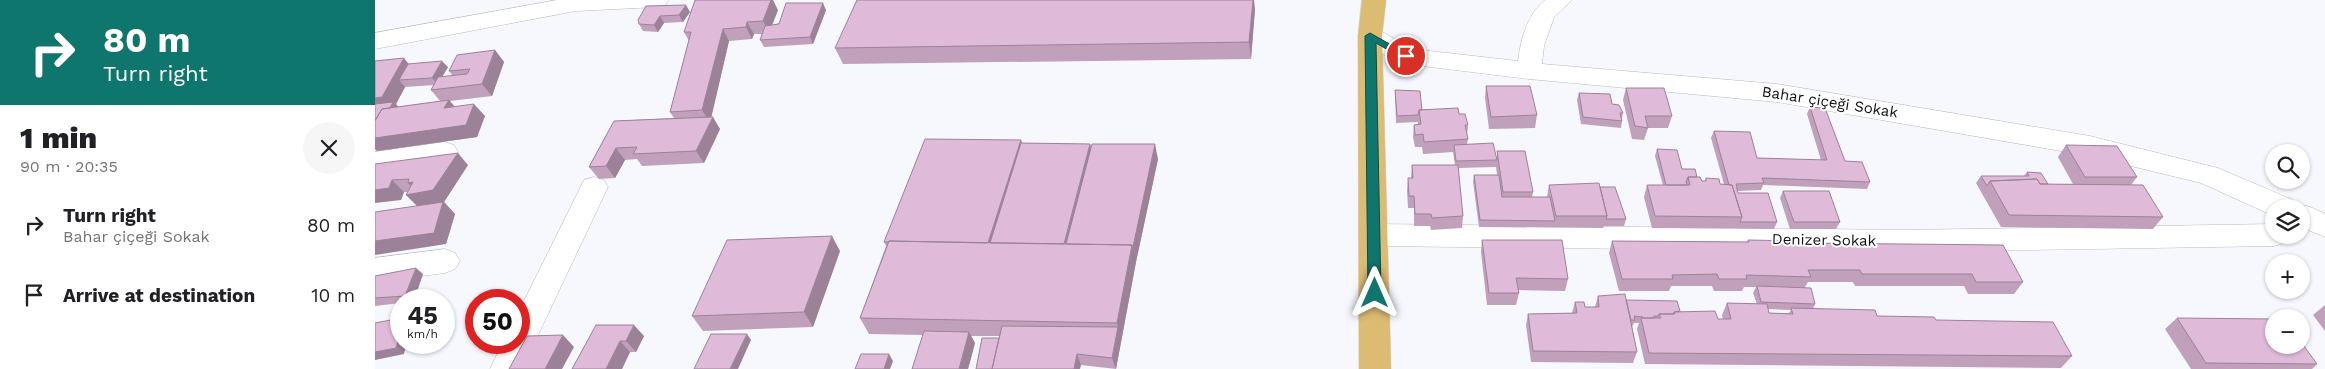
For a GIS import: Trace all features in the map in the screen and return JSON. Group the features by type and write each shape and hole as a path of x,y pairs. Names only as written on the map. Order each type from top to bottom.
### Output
{"main road":[{"path":"1363,0 1372,116"},
{"path":"1373,0 1370,36 1375,369"}],"street":[{"path":"375,41 576,4 657,0"},
{"path":"1529,71 1532,46 1543,14 1560,0"},
{"name":"Bahar çiçeği Sokak","path":"1370,36 1406,56 1529,71 1777,93 2091,146 2208,175 2265,200"},
{"path":"375,162 445,152"},
{"path":"506,369 594,187"},
{"path":"2310,219 2325,226"},
{"path":"2310,234 2325,233"},
{"name":"Denizer Sokak","path":"1374,236 1905,241 2265,234"},
{"path":"375,270 445,261"}],"building":[{"path":"695,0 771,0 763,21 747,22 746,27 723,29 702,110 670,112 691,32 684,32"},
{"path":"857,0 1253,0 1249,42 835,48"},
{"path":"786,3 823,3 810,37 760,40 765,26 779,24"},
{"path":"686,5 679,15 660,16 654,25 639,24 638,20 646,6"},
{"path":"495,50 482,84 431,90 438,77 467,74 470,69 449,71 457,55"},
{"path":"404,58 382,97 375,98 375,61"},
{"path":"442,61 432,78 399,80 408,64"},
{"path":"1486,86 1530,86 1537,115 1491,117"},
{"path":"1626,88 1664,88 1672,116 1645,116 1648,128 1635,126"},
{"path":"1395,90 1420,91 1422,110 1419,110 1418,115 1397,116"},
{"path":"1579,93 1610,94 1612,104 1619,105 1623,113 1620,113 1622,121 1583,117"},
{"path":"449,100 444,108 474,104 466,125 375,138 375,121 382,109"},
{"path":"393,102 390,108 382,109 375,119 375,104"},
{"path":"1810,107 1825,108 1845,161 1862,162 1870,182 1762,178 1764,183 1736,184 1738,193 1768,193 1777,222 1740,222 1742,217 1732,185 1729,185 1714,131 1750,132 1757,158 1827,160"},
{"path":"1458,108 1459,114 1465,114 1468,125 1465,125 1468,139 1424,142 1423,134 1415,135 1414,125 1421,124 1419,110"},
{"path":"713,117 696,151 633,154 637,147 616,148 606,166 589,167 614,121"},
{"path":"925,139 1021,140 988,243 884,242"},
{"path":"1021,143 1090,144 1064,244 990,243"},
{"path":"1493,143 1497,160 1456,161 1454,145"},
{"path":"1092,144 1155,144 1133,247 1132,245 1066,244"},
{"path":"2066,145 2117,146 2137,177 2085,177"},
{"path":"1657,149 1677,150 1682,169 1695,169 1697,177 1688,177 1687,185 1666,185"},
{"path":"1497,151 1525,151 1533,192 1503,192"},
{"path":"458,153 433,190 406,195 413,182 408,183 409,179 392,180 389,188 375,190 375,164"},
{"path":"1412,165 1458,165 1463,216 1432,218 1431,214 1415,214 1414,196 1409,196 1408,178 1413,178"},
{"path":"2027,172 2041,173 2048,184 2040,184 2037,179 1990,181 1987,186 1981,176 2029,176"},
{"path":"1474,175 1499,175 1502,197 1550,197 1555,221 1480,220"},
{"path":"1688,177 1700,177 1702,181 1706,181 1706,178 1719,179 1720,184 1732,185 1742,217 1655,216 1647,185 1690,185"},
{"path":"2037,179 2040,184 2143,185 2163,217 2009,215 1990,181"},
{"path":"1599,183 1607,216 1556,216 1549,185"},
{"path":"1600,187 1615,187 1626,219 1606,219 1607,216"},
{"path":"1783,191 1829,191 1840,222 1794,222"},
{"path":"443,202 434,233 375,241 375,212"},
{"path":"832,236 804,312 692,316 727,240"},
{"path":"1482,240 1562,240 1568,279 1516,278 1519,293 1489,293"},
{"path":"1748,240 1799,241 1800,243 2003,245 2023,282 1976,282 1972,274 1862,274 1860,270 1808,270 1811,277 1746,275 1747,279 1719,279 1717,274 1672,275 1673,279 1622,279 1612,241 1749,242"},
{"path":"889,241 1132,245 1117,323 860,318"},
{"path":"416,268 408,289 390,289 390,297 375,298 375,276"},
{"path":"1757,286 1811,288 1815,304 1761,302"},
{"path":"1625,294 1637,352 1533,351 1528,314 1577,313 1575,302 1584,302 1585,307 1599,307 1598,296"},
{"path":"1626,300 1677,301 1680,311 1673,314 1659,314 1654,316 1654,318 1634,316 1635,320 1631,320"},
{"path":"1727,303 1767,304 1769,313 1793,314 1791,308 1875,310 1877,316 1934,317 1936,320 2053,322 2072,356 1649,353 1641,318 1661,318 1659,314 1675,314 1674,312 1715,311 1718,319 1731,319"},
{"path":"2177,318 2265,319 2265,354 2310,354 2317,364 2206,363"},
{"path":"390,320 390,349 375,352 375,323"},
{"path":"596,325 634,325 626,341 620,341 606,369 572,369"},
{"path":"1002,326 1118,327 1112,358 1077,354 1074,369 992,369"},
{"path":"924,331 969,332 959,369 912,369"},
{"path":"711,334 747,334 730,369 694,369"},
{"path":"563,335 545,369 509,369 517,354 530,354 530,336"},
{"path":"982,338 999,338 992,369 976,369"},
{"path":"861,354 889,354 884,369 855,369"}],"route":[{"path":"1375,293 1370,36 1406,56"}]}
